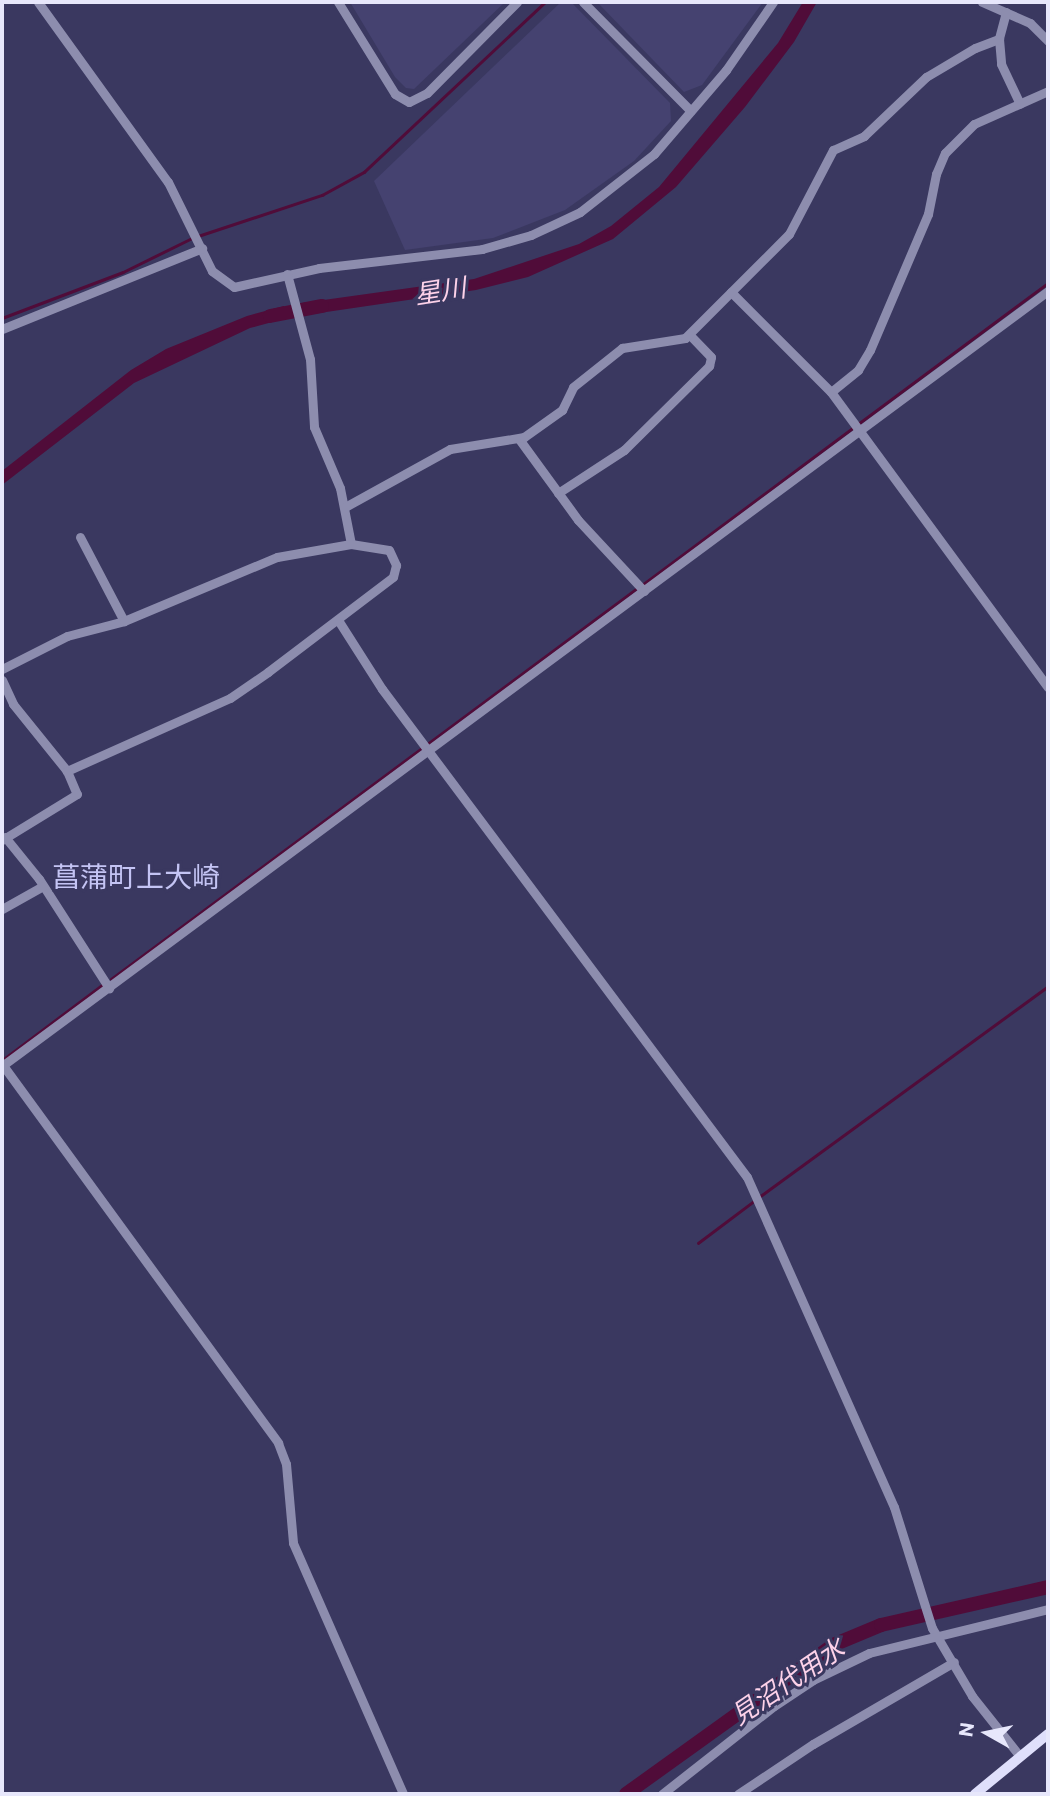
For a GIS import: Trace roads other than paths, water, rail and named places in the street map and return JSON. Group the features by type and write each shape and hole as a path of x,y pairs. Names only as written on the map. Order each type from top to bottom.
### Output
{"main road":[{"path":"975,1794 1019,1755 1048,1734"}],"street":[{"path":"38,2 168,182 212,271 228,286 287,274 459,254 531,235 580,212 623,182 691,111 744,46 773,2"},
{"path":"338,2 395,94 409,102 427,93 517,2"},
{"path":"583,2 691,111"},
{"path":"982,2 1030,23 1048,41"},
{"path":"1006,12 999,39 1004,77 1020,104"},
{"path":"345,507 450,449 519,439 562,410 573,387 617,351 677,342 690,335 789,234 833,150 864,136 926,77 999,39"},
{"path":"831,392 858,370 870,349 928,214 941,159 974,124 1048,91"},
{"path":"2,329 200,245"},
{"path":"287,274 310,359 314,427 345,507 351,544"},
{"path":"403,1794 293,1543 286,1464 278,1443 2,1065 1048,291"},
{"path":"732,292 831,392 1048,687"},
{"path":"558,493 624,450 709,366 711,357 690,335"},
{"path":"519,439 558,493 644,591"},
{"path":"80,537 124,621"},
{"path":"2,669 67,636 124,621 276,557 351,544 389,550 396,570 385,585 230,698 67,771"},
{"path":"338,620 382,689 430,749 747,1177 894,1507 934,1632 972,1696 1019,1755"},
{"path":"2,680 13,704 67,771 76,796 4,838 43,886 109,988"},
{"path":"2,909 43,886"},
{"path":"662,1794 814,1680 869,1653 934,1632 1048,1609"},
{"path":"738,1794 813,1744 954,1662"}],"water":[{"path":"803,2 817,2 794,42 745,107 676,187 613,239 528,277 476,290 306,315 302,303 474,279 579,244 611,226 659,187 778,43"},
{"path":"284,306 287,318 250,328 134,383 2,485 2,471 131,370 166,349 247,316"}],"waterway":[{"path":"198,236 322,195 364,172 545,2"},
{"path":"2,318 123,272 192,238"},
{"path":"858,424 1048,283"},
{"name":"星川","path":"270,316 322,306"},
{"path":"642,585 853,428"},
{"path":"111,979 636,589"},
{"path":"5,1058 102,985"},
{"path":"759,1197 1048,986"},
{"path":"698,1243 754,1201"},
{"name":"見沼代用水","path":"626,1794 833,1645 881,1625 1048,1587"}],"district":[{"name":"菖蒲町上大崎","path":"136,876"}]}
